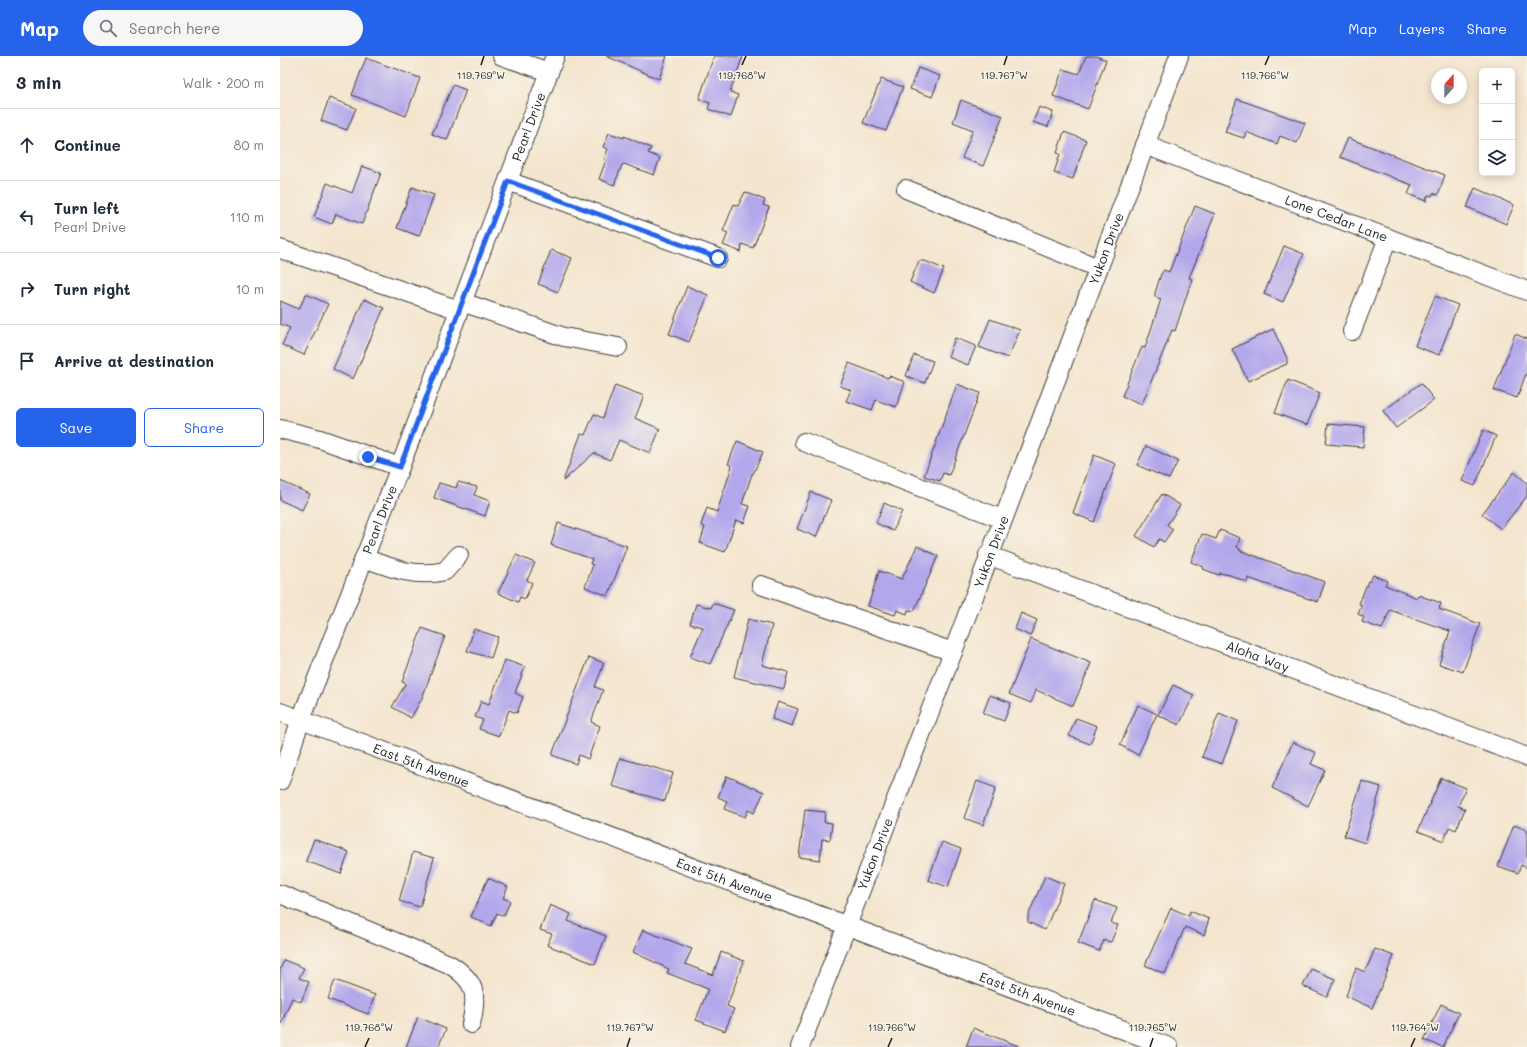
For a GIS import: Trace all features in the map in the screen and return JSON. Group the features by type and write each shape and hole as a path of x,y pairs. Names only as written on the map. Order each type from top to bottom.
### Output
{"street":[{"path":"502,56 552,64"},
{"name":"Yukon Drive","path":"800,1047 953,652 988,555 1179,56"},
{"name":"Pearl Drive","path":"280,781 301,719 400,467 552,64"},
{"name":"Lone Cedar Lane","path":"1145,145 1527,291"},
{"path":"508,181 718,258"},
{"path":"906,189 1098,268"},
{"path":"1352,331 1388,238"},
{"path":"280,249 564,337 618,347"},
{"path":"280,429 320,439 400,467"},
{"path":"804,442 1002,519"},
{"path":"364,558 390,568 420,574 445,571 459,555"},
{"name":"Aloha Way","path":"988,555 1527,757"},
{"path":"761,585 953,652"},
{"name":"East 5th Avenue","path":"280,712 846,926 1144,1042 1169,1047"},
{"path":"280,894 449,964 464,973 474,988 475,1005 471,1024"}],"building":[{"path":"606,56 667,56 659,79"},
{"path":"714,56 743,56 730,92 738,95 731,117 708,109 710,103 699,99"},
{"path":"1086,56 1096,56 1106,60 1088,109 1053,96 1063,69 1079,74"},
{"path":"366,58 420,78 406,116 352,95"},
{"path":"918,68 940,76 932,97 910,89"},
{"path":"881,79 903,87 886,131 863,123"},
{"path":"453,85 466,90 447,140 432,134"},
{"path":"329,98 356,108 347,130 321,121"},
{"path":"1237,99 1305,123 1297,143 1280,136 1277,144 1246,132 1244,138 1225,132"},
{"path":"961,100 1003,116 983,166 962,158 973,130 953,122"},
{"path":"1039,107 1053,112 1048,127 1033,122"},
{"path":"1064,132 1086,140 1073,179 1054,173 1060,154 1057,153"},
{"path":"609,133 624,138 624,136 651,148 648,153 660,158 654,175 624,164 622,165 614,185 599,179 606,160 604,159 608,149 603,147"},
{"path":"1348,138 1445,175 1438,195 1433,193 1432,196 1428,195 1426,201 1408,194 1412,185 1340,157"},
{"path":"362,166 381,173 362,224 336,214 332,224 314,217 327,183 352,193"},
{"path":"412,187 434,195 419,236 397,228"},
{"path":"1475,188 1514,205 1506,224 1467,207"},
{"path":"745,192 765,200 763,205 769,207 753,248 742,244 741,252 723,245 728,233 723,231 734,204 738,206"},
{"path":"1195,206 1215,214 1189,278 1192,279 1175,331 1172,330 1142,404 1122,396 1142,347 1145,348 1161,299 1155,297 1155,293 1161,274 1164,270 1169,272"},
{"path":"1284,246 1304,254 1283,302 1264,294"},
{"path":"551,250 572,258 558,292 538,284"},
{"path":"919,261 925,261 944,269 934,293 910,282"},
{"path":"687,286 708,295 689,342 669,334"},
{"path":"306,294 328,304 304,355 282,345 290,328 280,324 280,301 299,309"},
{"path":"1435,296 1458,305 1439,355 1415,346"},
{"path":"364,299 384,308 353,379 333,369"},
{"path":"990,319 1020,330 1008,358 979,347"},
{"path":"1273,329 1287,358 1287,364 1248,381 1232,349"},
{"path":"1515,334 1527,339 1527,371 1517,398 1494,390"},
{"path":"955,338 976,346 968,365 948,357"},
{"path":"914,355 933,361 925,383 906,376"},
{"path":"849,363 888,378 889,376 905,382 896,407 876,400 872,410 846,401 851,390 840,386"},
{"path":"1288,380 1320,393 1307,425 1275,413"},
{"path":"1421,383 1434,400 1396,428 1383,411"},
{"path":"957,384 980,393 949,475 943,473 940,481 924,476"},
{"path":"615,385 644,396 635,418 660,429 650,453 619,440 610,460 594,453 563,481 581,434 585,435 594,414 603,418"},
{"path":"1328,424 1365,427 1363,447 1326,444"},
{"path":"1483,430 1496,436 1475,486 1462,481"},
{"path":"737,441 763,452 752,474 742,504 750,506 744,523 736,520 725,552 700,543 705,527 701,525 707,508 717,512 732,466 728,464"},
{"path":"1146,446 1178,461 1169,479 1137,465"},
{"path":"1094,455 1116,464 1094,522 1073,513"},
{"path":"1514,472 1527,483 1527,496 1501,529 1482,514"},
{"path":"280,481 310,494 302,510 280,500"},
{"path":"458,482 477,487 474,495 490,501 485,516 434,498 439,483 456,488"},
{"path":"811,492 831,500 816,537 797,529"},
{"path":"1162,494 1180,505 1167,525 1173,529 1164,542 1159,539 1154,547 1136,536"},
{"path":"884,503 902,511 893,531 876,523"},
{"path":"558,523 627,546 608,596 585,587 593,565 590,564 592,559 551,545"},
{"path":"1220,530 1240,538 1237,547 1240,549 1239,550 1325,582 1318,602 1248,578 1247,582 1230,575 1220,573 1219,575 1203,569 1204,567 1191,562 1202,534 1216,539"},
{"path":"917,546 938,556 914,611 908,610 907,614 897,610 895,615 868,606 879,571 902,579"},
{"path":"516,555 535,563 527,580 532,583 525,599 520,597 518,602 498,593"},
{"path":"1373,575 1387,581 1385,585 1417,598 1418,595 1441,603 1439,609 1480,624 1463,672 1439,664 1450,631 1390,610 1382,629 1362,622 1364,617 1358,614 1362,605 1359,604 1368,581 1370,581"},
{"path":"713,603 734,610 710,664 690,657 703,627 690,624 696,604 711,608"},
{"path":"1021,613 1037,620 1030,636 1015,629"},
{"path":"748,619 772,625 762,665 788,672 784,689 734,677"},
{"path":"422,628 445,636 422,698 411,718 392,707 406,683 402,682"},
{"path":"474,629 498,637 491,658 467,651"},
{"path":"1031,639 1091,663 1073,706 1036,690 1031,703 1009,694"},
{"path":"589,657 604,663 595,687 603,690 591,722 600,726 588,759 579,755 576,764 552,755"},
{"path":"505,660 525,667 515,693 523,697 517,713 509,710 499,736 479,729 483,720 475,717 481,701 489,704"},
{"path":"1173,685 1194,695 1179,725 1158,715"},
{"path":"990,695 1011,703 1004,721 983,713"},
{"path":"778,702 798,709 792,726 772,719"},
{"path":"1138,705 1157,714 1138,755 1120,745"},
{"path":"1219,713 1238,721 1222,764 1202,757"},
{"path":"1076,718 1097,726 1090,744 1069,736"},
{"path":"1293,742 1316,753 1311,764 1325,770 1308,806 1272,788"},
{"path":"620,758 673,773 665,801 612,786"},
{"path":"727,776 764,792 754,813 748,810 745,817 724,809 727,801 718,797"},
{"path":"1441,778 1466,788 1458,806 1465,809 1456,830 1449,827 1444,841 1418,831"},
{"path":"977,781 996,788 983,825 964,818"},
{"path":"1362,781 1381,787 1365,843 1344,836"},
{"path":"805,810 825,812 824,822 832,823 830,840 822,839 820,860 799,857"},
{"path":"1514,825 1527,830 1527,868 1521,865 1518,873 1498,866"},
{"path":"314,839 349,852 341,874 306,861"},
{"path":"942,842 961,849 948,887 928,880"},
{"path":"413,852 434,858 420,907 399,901"},
{"path":"1045,876 1064,884 1045,930 1028,922 1028,916"},
{"path":"488,878 508,887 503,898 510,901 504,916 497,913 491,926 471,917"},
{"path":"1095,900 1117,908 1111,923 1118,925 1111,942 1104,940 1099,951 1078,943"},
{"path":"550,905 571,914 568,921 606,936 595,964 547,945 552,934 540,930"},
{"path":"1171,908 1189,916 1190,911 1209,919 1204,935 1185,927 1165,974 1145,965"},
{"path":"643,930 692,949 685,964 713,975 721,952 744,961 727,1006 734,1009 725,1031 696,1020 708,989 667,973 669,969 633,952"},
{"path":"1375,949 1394,956 1372,1008 1346,996 1356,968 1365,972"},
{"path":"284,960 304,968 299,978 309,982 301,1002 292,998 280,1026 280,970"},
{"path":"1311,969 1335,979 1327,997 1303,986"},
{"path":"335,980 375,995 368,1014 328,999"},
{"path":"1441,1004 1459,1013 1443,1047 1424,1040"},
{"path":"418,1017 446,1029 438,1047 406,1047"},
{"path":"973,1028 1018,1046 1018,1047 966,1047"}],"route":[{"path":"368,457 400,467 508,181 718,258"}]}
